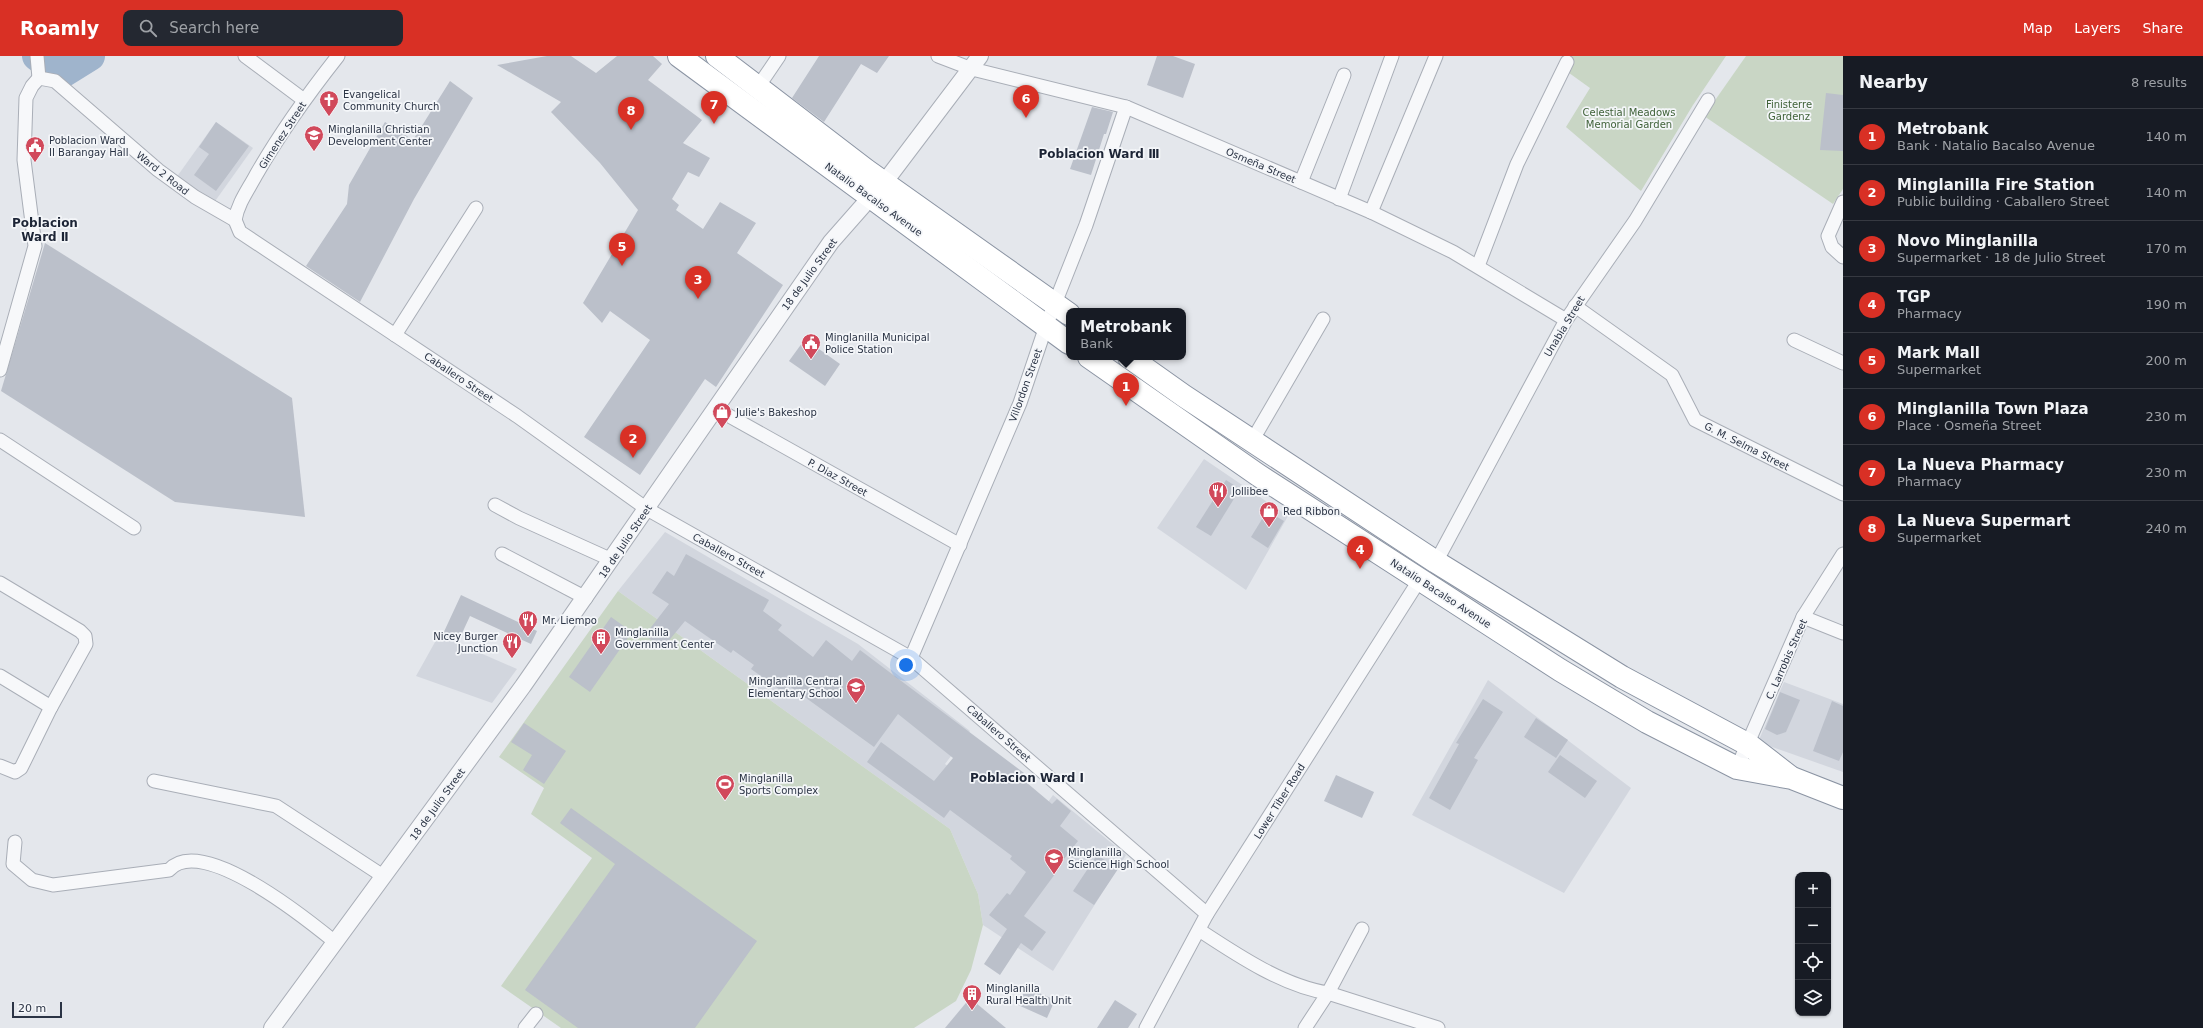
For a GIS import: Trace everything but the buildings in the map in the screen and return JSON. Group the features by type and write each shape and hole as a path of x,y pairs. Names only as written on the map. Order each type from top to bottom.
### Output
{"highway":[{"name":"Natalio Bacalso Avenue","path":"679,56 877,190 1062,309"},
{"name":"Natalio Bacalso Avenue","path":"717,56 758,87 877,190 1066,341"},
{"name":"Natalio Bacalso Avenue","path":"1093,360 1258,475 1560,670 1647,722 1737,768 1792,778 1843,798"},
{"name":"Natalio Bacalso Avenue","path":"1133,360 1252,441 1436,562 1622,677 1749,745 1792,778"}],"street":[{"path":"245,56 304,100"},
{"name":"Gimenez Street","path":"235,220 241,201 265,159 304,100 338,56"},
{"path":"758,87 779,56"},
{"name":"Osmeña Street","path":"938,56 976,62 1126,107 1370,212 1453,252 1566,320"},
{"path":"1339,199 1392,56"},
{"path":"1370,212 1436,56"},
{"path":"0,370 35,246 24,160 26,98 32,86 39,78 37,59"},
{"name":"18 de Julio Street","path":"272,1028 586,598 715,408 831,242 877,190 976,62"},
{"path":"1478,266 1517,164 1567,62"},
{"path":"1301,182 1344,75"},
{"name":"Ward 2 Road","path":"39,78 47,78 62,87 158,170 189,194 235,220"},
{"name":"Unabia Street","path":"1436,562 1566,320 1635,221 1708,100"},
{"name":"Villordon Street","path":"911,658 1020,403 1046,326 1062,309 1086,225 1126,107"},
{"path":"1843,202 1828,236 1832,247 1843,257"},
{"path":"395,335 476,208"},
{"name":"Caballero Street","path":"235,220 240,232 517,416 647,508 911,658 1207,914"},
{"name":"G. M. Selma Street","path":"1575,306 1672,375 1694,420 1843,494"},
{"path":"1252,441 1323,319"},
{"path":"1794,340 1843,363"},
{"name":"P. Diaz Street","path":"715,408 960,545"},
{"path":"0,440 134,528"},
{"path":"494,505 519,518 612,560"},
{"path":"502,554 586,598"},
{"name":"C. Larrobis Street","path":"1737,768 1749,745 1804,617 1843,554"},
{"name":"Lower Tiber Road","path":"1146,1028 1207,914 1420,579"},
{"path":"0,583 80,631 85,636 86,644 51,707 21,768 15,772 0,766"},
{"path":"1804,617 1843,633"},
{"path":"0,676 51,707"},
{"path":"154,781 276,806 383,876"},
{"path":"15,842 13,864 32,880 53,885 169,870 174,864 182,862 198,860 209,863 255,883 335,942"},
{"path":"1305,1028 1328,993 1362,929"},
{"path":"1199,930 1242,958 1312,990 1328,993 1438,1028"},
{"path":"525,1028 536,1014"}],"shaded area":[{"path":"216,122 253,148 213,204 176,178"},
{"path":"1204,459 1288,516 1246,590 1157,528"},
{"name":"Minglanilla Central Elementary School","path":"665,532 858,644 970,731 945,764 1029,829 1053,795 1126,855 1053,971 983,925 978,894 950,829 618,591"},
{"path":"439,635 517,669 492,703 416,676"},
{"path":"1488,680 1631,788 1564,893 1412,815"},
{"path":"1784,682 1843,704 1843,772 1758,742"}],"green space":[{"name":"Celestial Meadows Memorial Garden","path":"1562,56 1726,56 1693,105 1641,191 1566,127 1590,88 1558,65"},
{"name":"Finisterre Gardenz","path":"1746,56 1843,56 1843,189 1833,204 1704,116"},
{"name":"Minglanilla Sports Complex","path":"618,591 950,829 978,894 983,925 971,970 956,1001 914,1028 561,1028 501,986 592,858 531,814 544,788 499,757"}],"waterway":[{"path":"37,56 61,74 90,56"}],"place":[{"name":"Evangelical Community Church","path":"329,117"},
{"name":"Minglanilla Town Plaza","path":"1026,118"},
{"name":"La Nueva Pharmacy","path":"714,124"},
{"name":"La Nueva Supermart","path":"631,130"},
{"name":"Minglanilla Christian Development Center","path":"314,152"},
{"name":"Poblacion Ward II Barangay Hall","path":"35,163"},
{"name":"Mark Mall","path":"622,266"},
{"name":"Novo Minglanilla","path":"698,299"},
{"name":"Minglanilla Municipal Police Station","path":"811,360"},
{"name":"Metrobank","path":"1126,406"},
{"name":"Julie's Bakeshop","path":"722,429"},
{"name":"Minglanilla Fire Station","path":"633,458"},
{"name":"Jollibee","path":"1218,508"},
{"name":"Red Ribbon","path":"1269,528"},
{"name":"TGP","path":"1360,569"},
{"name":"Mr. Liempo","path":"528,637"},
{"name":"Minglanilla Government Center","path":"601,655"},
{"name":"Nicey Burger Junction","path":"512,659"},
{"name":"Minglanilla Central Elementary School","path":"856,704"},
{"name":"Minglanilla Sports Complex","path":"725,801"},
{"name":"Minglanilla Science High School","path":"1054,875"},
{"name":"Minglanilla Rural Health Unit","path":"972,1011"}],"district":[{"name":"Poblacion Ward Ⅲ","path":"1099,154"},
{"name":"Poblacion Ward Ⅱ","path":"45,230"},
{"name":"Poblacion Ward Ⅰ","path":"1027,778"}]}
